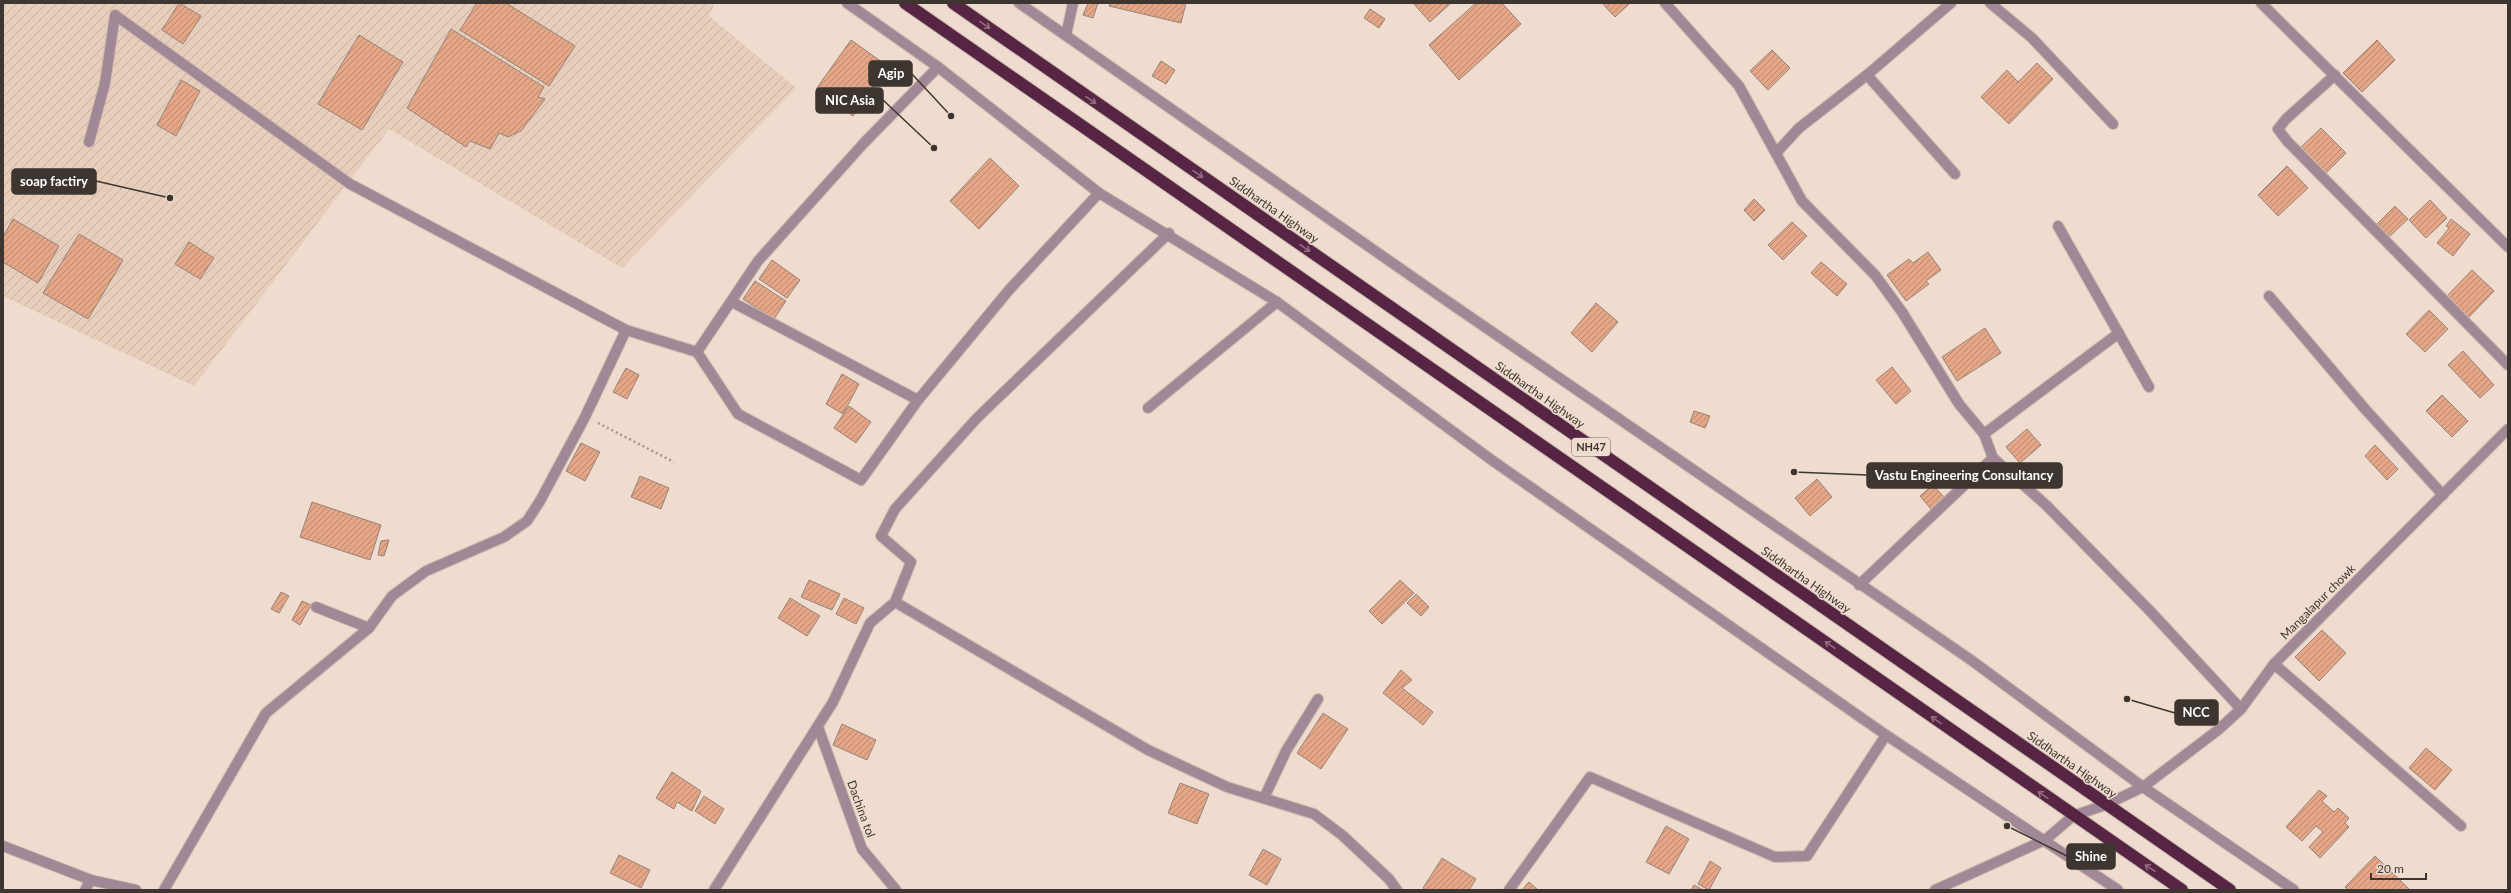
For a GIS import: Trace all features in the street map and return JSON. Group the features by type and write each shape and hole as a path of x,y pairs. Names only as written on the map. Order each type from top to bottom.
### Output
{"highway":[{"name":"NH47","path":"905,3 2073,816 2182,890"},
{"name":"Siddhartha Highway","path":"953,3 2105,805 2230,890"}],"street":[{"path":"847,3 938,67 1099,193 1169,233 1277,302 1493,461 1886,735 2118,890"},
{"path":"1019,3 1859,585 1971,660 2142,787 2294,890"},
{"path":"1066,35 1073,3"},
{"path":"1665,3 1739,86 1802,201 1875,275 1929,353 1958,404 1984,434 1993,458 2046,506 2151,612 2240,709"},
{"path":"1776,153 1799,128 1867,75 1951,3"},
{"path":"1990,3 2032,38 2113,124"},
{"path":"2261,3 2508,246"},
{"path":"89,142 105,83 115,15 350,184 626,330 697,352 738,414 861,480 918,400 1009,290 1099,193"},
{"path":"697,352 732,302 758,261 863,144 938,67"},
{"path":"1867,75 1955,174"},
{"path":"2335,75 2286,118 2278,129 2287,141 2508,365"},
{"path":"2058,226 2149,387"},
{"path":"714,890 833,702 870,623 895,602 911,562 881,536 895,509 977,418 1169,233"},
{"path":"2269,296 2365,410 2443,494"},
{"path":"732,302 918,400"},
{"path":"1148,408 1277,302"},
{"path":"164,890 266,713 369,628 392,596 426,571 504,537 526,521 550,485 585,417 626,330"},
{"path":"1984,434 2119,333"},
{"name":"Mangalapur chowk","path":"2073,816 2105,805 2142,787 2218,730 2240,709 2274,664 2508,429"},
{"path":"1859,585 1993,458"},
{"path":"895,602 1148,750 1227,787 1314,814 1342,835 1389,879 1397,890"},
{"path":"316,607 369,628"},
{"path":"2274,664 2461,826"},
{"path":"1264,798 1286,751 1318,699"},
{"name":"Dachina tol","path":"818,727 862,849 896,890"},
{"path":"1509,890 1590,777 1775,857 1807,856 1886,735"},
{"path":"1935,890 2045,840 2073,816"},
{"path":"3,846 91,880 136,890"},
{"path":"85,890 91,880"}],"path":[{"path":"585,417 674,462"}],"shaded area":[{"path":"3,3 715,3 709,16 796,88 622,268 389,129 194,386 3,296"}],"building":[{"path":"179,3 201,16 183,44 162,30"},
{"path":"477,3 506,3 575,46 549,86 460,30"},
{"path":"1088,3 1098,3 1093,18 1083,15"},
{"path":"1110,3 1186,3 1181,23 1109,6"},
{"path":"1413,3 1451,3 1430,22"},
{"path":"1476,3 1502,3 1521,24 1459,80 1429,45"},
{"path":"1602,3 1630,3 1615,17"},
{"path":"1370,9 1385,19 1379,28 1364,18"},
{"path":"451,29 544,87 538,97 545,99 521,131 508,137 499,133 490,149 470,141 466,147 407,108"},
{"path":"359,35 403,62 362,130 318,104"},
{"path":"851,40 889,67 853,116 816,89"},
{"path":"2377,40 2395,60 2362,92 2343,73"},
{"path":"1772,50 1790,68 1768,90 1750,71"},
{"path":"1161,61 1175,70 1166,84 1152,76"},
{"path":"2037,63 2053,79 2009,124 1981,97 2007,70 2018,82"},
{"path":"181,80 200,91 176,136 157,125"},
{"path":"2321,128 2346,153 2324,175 2299,149"},
{"path":"990,158 1019,186 979,229 950,201"},
{"path":"2287,166 2308,188 2278,216 2258,195"},
{"path":"1754,199 1765,210 1754,221 1744,210"},
{"path":"2430,200 2447,218 2426,238 2409,220"},
{"path":"2395,206 2408,219 2389,237 2377,224"},
{"path":"13,219 59,246 38,283 3,262 3,237"},
{"path":"2451,219 2470,234 2453,256 2437,243 2449,228 2446,226"},
{"path":"1792,222 1807,236 1783,260 1768,245"},
{"path":"79,234 123,260 88,319 43,293"},
{"path":"189,242 214,258 200,279 175,264"},
{"path":"1928,252 1941,270 1926,281 1929,284 1906,301 1887,275 1909,259 1913,263"},
{"path":"772,260 800,280 787,298 759,279"},
{"path":"1821,262 1847,284 1837,296 1811,273"},
{"path":"2472,270 2494,291 2468,318 2447,296"},
{"path":"755,281 786,301 774,319 743,299"},
{"path":"1596,303 1618,322 1592,352 1571,333"},
{"path":"2429,310 2448,329 2425,352 2406,334"},
{"path":"1985,328 2001,353 1957,381 1942,357"},
{"path":"2463,351 2494,385 2480,398 2448,365"},
{"path":"1892,367 1911,391 1896,404 1876,380"},
{"path":"626,368 639,375 627,399 613,392"},
{"path":"842,374 859,384 843,414 826,404"},
{"path":"2442,395 2468,421 2452,437 2426,411"},
{"path":"849,406 871,422 856,443 834,428"},
{"path":"1694,411 1710,416 1705,428 1690,422"},
{"path":"2027,429 2041,445 2020,463 2006,447"},
{"path":"581,443 600,452 585,481 566,471"},
{"path":"2375,445 2398,469 2387,480 2365,456"},
{"path":"640,476 669,488 661,509 631,497"},
{"path":"1817,479 1832,497 1810,516 1795,498"},
{"path":"1933,485 1944,497 1931,509 1920,496"},
{"path":"312,502 381,525 370,560 300,537"},
{"path":"389,540 384,556 378,555 381,541"},
{"path":"809,580 840,594 832,610 801,597"},
{"path":"1400,580 1414,593 1382,624 1369,611"},
{"path":"281,592 289,596 279,613 271,609"},
{"path":"1416,594 1429,607 1421,616 1407,603"},
{"path":"790,598 820,616 807,636 778,618"},
{"path":"844,598 864,608 856,624 836,614"},
{"path":"302,601 311,605 300,625 292,620"},
{"path":"2322,630 2346,653 2319,681 2295,657"},
{"path":"1401,670 1412,680 1402,688 1433,712 1423,725 1383,693"},
{"path":"1323,713 1348,729 1321,769 1297,753"},
{"path":"842,724 876,740 867,760 833,745"},
{"path":"2426,748 2452,770 2435,790 2409,768"},
{"path":"672,772 701,791 692,811 677,802 674,809 656,798"},
{"path":"1180,783 1209,794 1197,824 1168,813"},
{"path":"2319,790 2327,796 2322,801 2334,812 2338,808 2349,818 2345,823 2349,827 2320,858 2309,847 2323,832 2316,826 2302,841 2286,827"},
{"path":"704,796 724,809 715,824 695,811"},
{"path":"1666,826 1689,839 1669,874 1646,862"},
{"path":"1263,849 1281,859 1267,885 1249,875"},
{"path":"619,855 650,870 641,888 610,873"},
{"path":"2375,856 2410,890 2348,890 2345,887"},
{"path":"1442,858 1476,879 1469,890 1426,890 1423,888"},
{"path":"1710,861 1721,868 1709,890 1698,884"},
{"path":"1529,882 1538,890 1522,890"},
{"path":"1694,885 1703,890 1691,890"}],"place":[{"name":"Agip","path":"951,116"},
{"name":"NIC Asia","path":"934,148"},
{"name":"soap factiry","path":"170,198"},
{"name":"Vastu Engineering Consultancy","path":"1794,472"},
{"name":"NCC","path":"2127,699"},
{"name":"Shine","path":"2007,826"}]}
